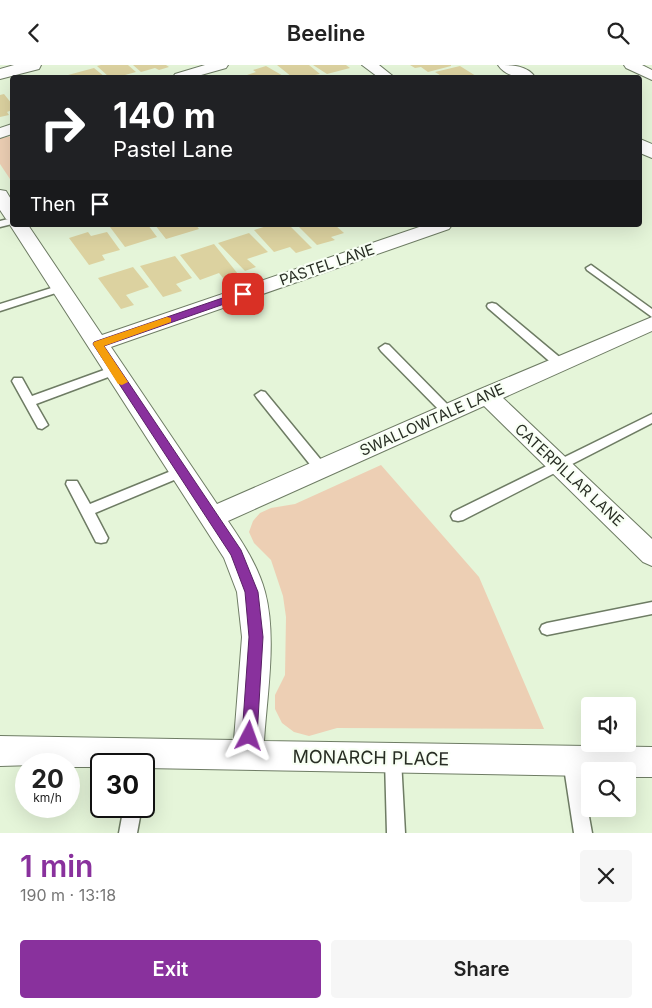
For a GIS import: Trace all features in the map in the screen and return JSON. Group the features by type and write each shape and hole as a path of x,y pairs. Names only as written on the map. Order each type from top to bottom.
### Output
{"street":[{"path":"0,74 33,65"},
{"path":"187,75 221,65"},
{"path":"369,65 384,75"},
{"path":"506,65 524,75"},
{"path":"631,65 652,76"},
{"path":"0,195 10,212"},
{"path":"19,227 236,554 251,592 256,637 248,756"},
{"name":"PASTEL LANE","path":"98,344 437,227"},
{"name":"SWALLOWTALE LANE","path":"212,517 652,323"},
{"name":"CATERPILLAR LANE","path":"486,395 652,555"},
{"name":"MONARCH PLACE","path":"0,751 90,756"},
{"name":"MONARCH PLACE","path":"155,759 248,756 652,762"}],"lane":[{"path":"591,268 652,314"},
{"path":"0,308 61,288"},
{"path":"492,306 559,363"},
{"path":"385,348 448,412"},
{"path":"29,402 114,370"},
{"path":"18,381 42,425"},
{"path":"261,395 321,469"},
{"path":"458,516 652,419"},
{"path":"87,511 181,471"},
{"path":"72,485 102,538"},
{"path":"547,629 652,608"},
{"path":"392,759 396,833"},
{"path":"571,761 583,833"},
{"path":"128,833 131,818"}],"shaded area":[{"path":"10,136 10,179 0,164 0,138"},
{"path":"381,465 479,577 544,729 337,728 309,736 294,732 282,723 275,709 275,695 285,675 286,617 283,596 271,560 254,543 249,532 253,521 260,513 271,508 295,504"}],"building":[{"path":"128,65 136,72 125,75 107,75 97,66"},
{"path":"133,65 166,65 169,67 141,72"},
{"path":"277,65 309,65 320,74 315,75 290,75"},
{"path":"313,65 346,65 350,68 327,74"},
{"path":"410,65 451,66 428,72 421,67 415,68"},
{"path":"266,66 282,75 247,75 256,72 253,70"},
{"path":"460,66 474,75 440,75 435,72"},
{"path":"94,68 103,75 68,75"},
{"path":"4,94 10,102 10,111 7,112 9,115 0,117 0,95"},
{"path":"110,227 150,227 157,237 125,247"},
{"path":"157,227 198,227 199,229 166,239"},
{"path":"264,227 291,227 312,248 296,253 290,247 274,252 254,230"},
{"path":"299,227 337,227 344,233 331,237 335,240 317,245"},
{"path":"88,232 91,236 107,232 120,250 102,255 105,260 89,265 69,238"},
{"path":"249,233 268,252 247,259 256,267 245,271 218,243"},
{"path":"214,244 238,274 223,278 219,273 200,280 180,255"},
{"path":"175,256 192,278 176,284 182,291 163,297 140,266"},
{"path":"133,267 149,287 126,295 134,305 121,309 98,278"}],"slow traffic":[{"path":"122,382 98,344 167,320"}],"route":[{"path":"243,294 98,344 236,554 251,592 256,637 249,736"}]}
